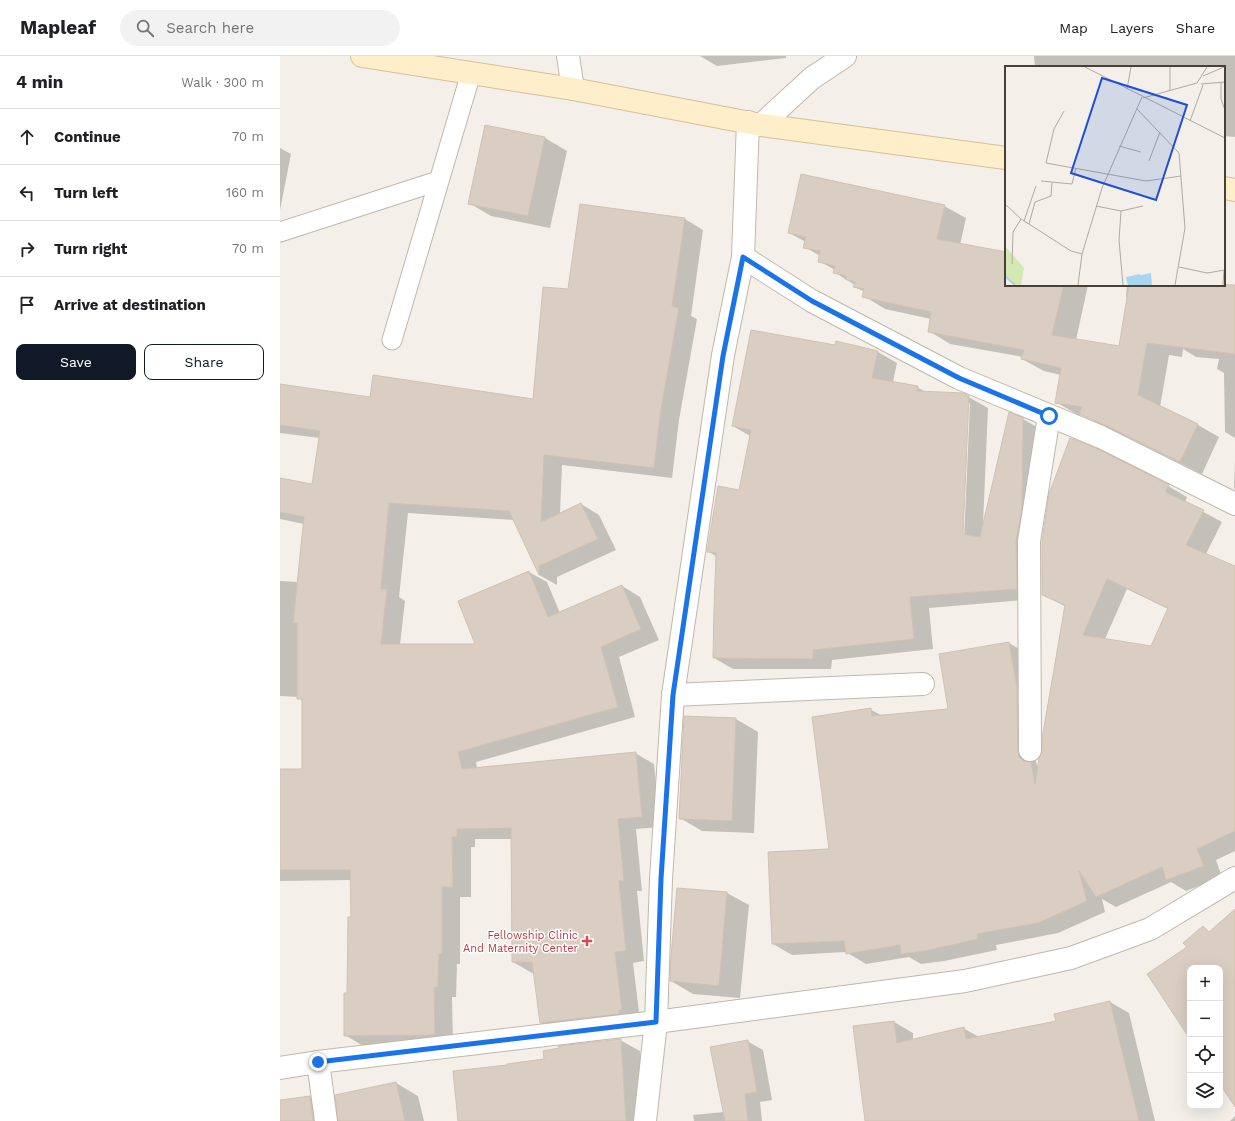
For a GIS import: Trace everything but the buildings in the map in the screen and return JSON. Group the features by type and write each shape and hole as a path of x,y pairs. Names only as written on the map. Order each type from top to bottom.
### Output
{"main road":[{"path":"362,56 573,89 754,123 1005,158"},
{"path":"1225,188 1235,190"}],"street":[{"path":"568,56 573,89"},
{"path":"645,1121 656,1022 661,879 673,695 723,356 743,257 754,123 812,78 845,56"},
{"path":"743,257 812,301 959,378 1101,436 1235,504"},
{"path":"1030,750 1029,541 1049,416"},
{"path":"673,695 923,684"},
{"path":"280,1068 318,1062 656,1022 964,981 1071,958 1150,929 1235,878"},
{"path":"318,1062 326,1121"}],"lane":[{"path":"392,340 471,73"},
{"path":"280,232 438,181"}],"place":[{"name":"Fellowship Clinic And Maternity Center","path":"587,941"}],"route":[{"path":"318,1062 656,1022 661,879 673,695 723,356 743,257 812,301 959,378 1049,416"}]}
